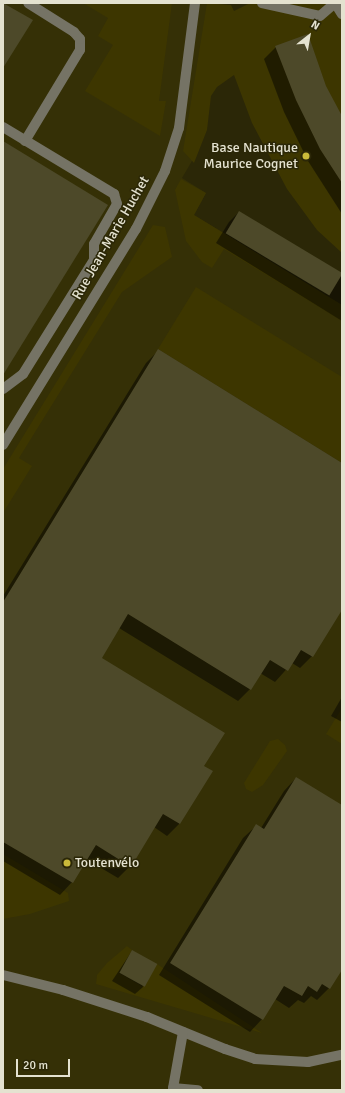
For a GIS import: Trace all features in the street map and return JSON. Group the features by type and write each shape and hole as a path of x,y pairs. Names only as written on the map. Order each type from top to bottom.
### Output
{"street":[{"path":"25,141 80,50 80,39 74,32 28,3"},
{"name":"Rue Jean-Marie Huchet","path":"3,445 142,217 165,172 179,128 195,3"},
{"path":"262,3 320,16 335,3 342,14"},
{"path":"3,127 114,194 117,204 94,244 94,260 23,374 3,389"},
{"path":"3,975 111,1005 255,1059 308,1062 342,1055"},
{"path":"183,1032 173,1088 198,1090"}],"shaded area":[{"path":"3,3 212,3 196,144 192,161 182,178 206,193 194,215 342,305 342,1090 3,1090"},
{"path":"83,3 172,3 159,101 166,101 160,136 85,91 113,45 98,36 108,18"},
{"name":"Base Nautique Maurice Cognet","path":"207,3 231,5 234,11 250,3 342,3 342,253 317,230 287,189 252,123 234,75 217,87 211,96 207,130 194,163 183,151"},
{"path":"181,179 206,193 194,215 342,305 342,321 224,249 212,268 202,262 186,241 175,190"},
{"path":"153,225 165,227 172,257 122,292 19,458 32,466 3,513 3,469"},
{"path":"196,287 342,377 342,463 158,349"},
{"path":"342,708 342,744 326,734"},
{"path":"278,739 285,745 287,751 263,785 252,792 246,789 244,783 270,741"},
{"path":"3,854 68,893 69,901 30,914 3,919"},
{"path":"127,946 132,950 119,973 143,987 157,964 262,1033 96,984 97,975 107,963"}],"building":[{"path":"3,3 33,20 3,68"},
{"path":"308,34 326,86 342,116 342,183 320,149 296,100 275,46"},
{"path":"3,141 108,205 3,375"},
{"path":"239,211 342,273 329,296 226,233"},
{"path":"158,349 342,463 342,610 313,657 301,650 288,671 270,660 251,690 128,614 102,658 225,733 204,766 213,771 180,824 163,814 131,867 96,845 73,883 3,842 3,602"},
{"path":"296,777 342,805 342,970 330,989 322,984 317,992 308,986 302,996 284,986 263,1020 170,963 256,824 264,829"},
{"path":"132,950 157,964 145,987 119,973"}],"place":[{"name":"Base Nautique Maurice Cognet","path":"306,156"},
{"name":"Toutenvélo","path":"67,863"}]}
